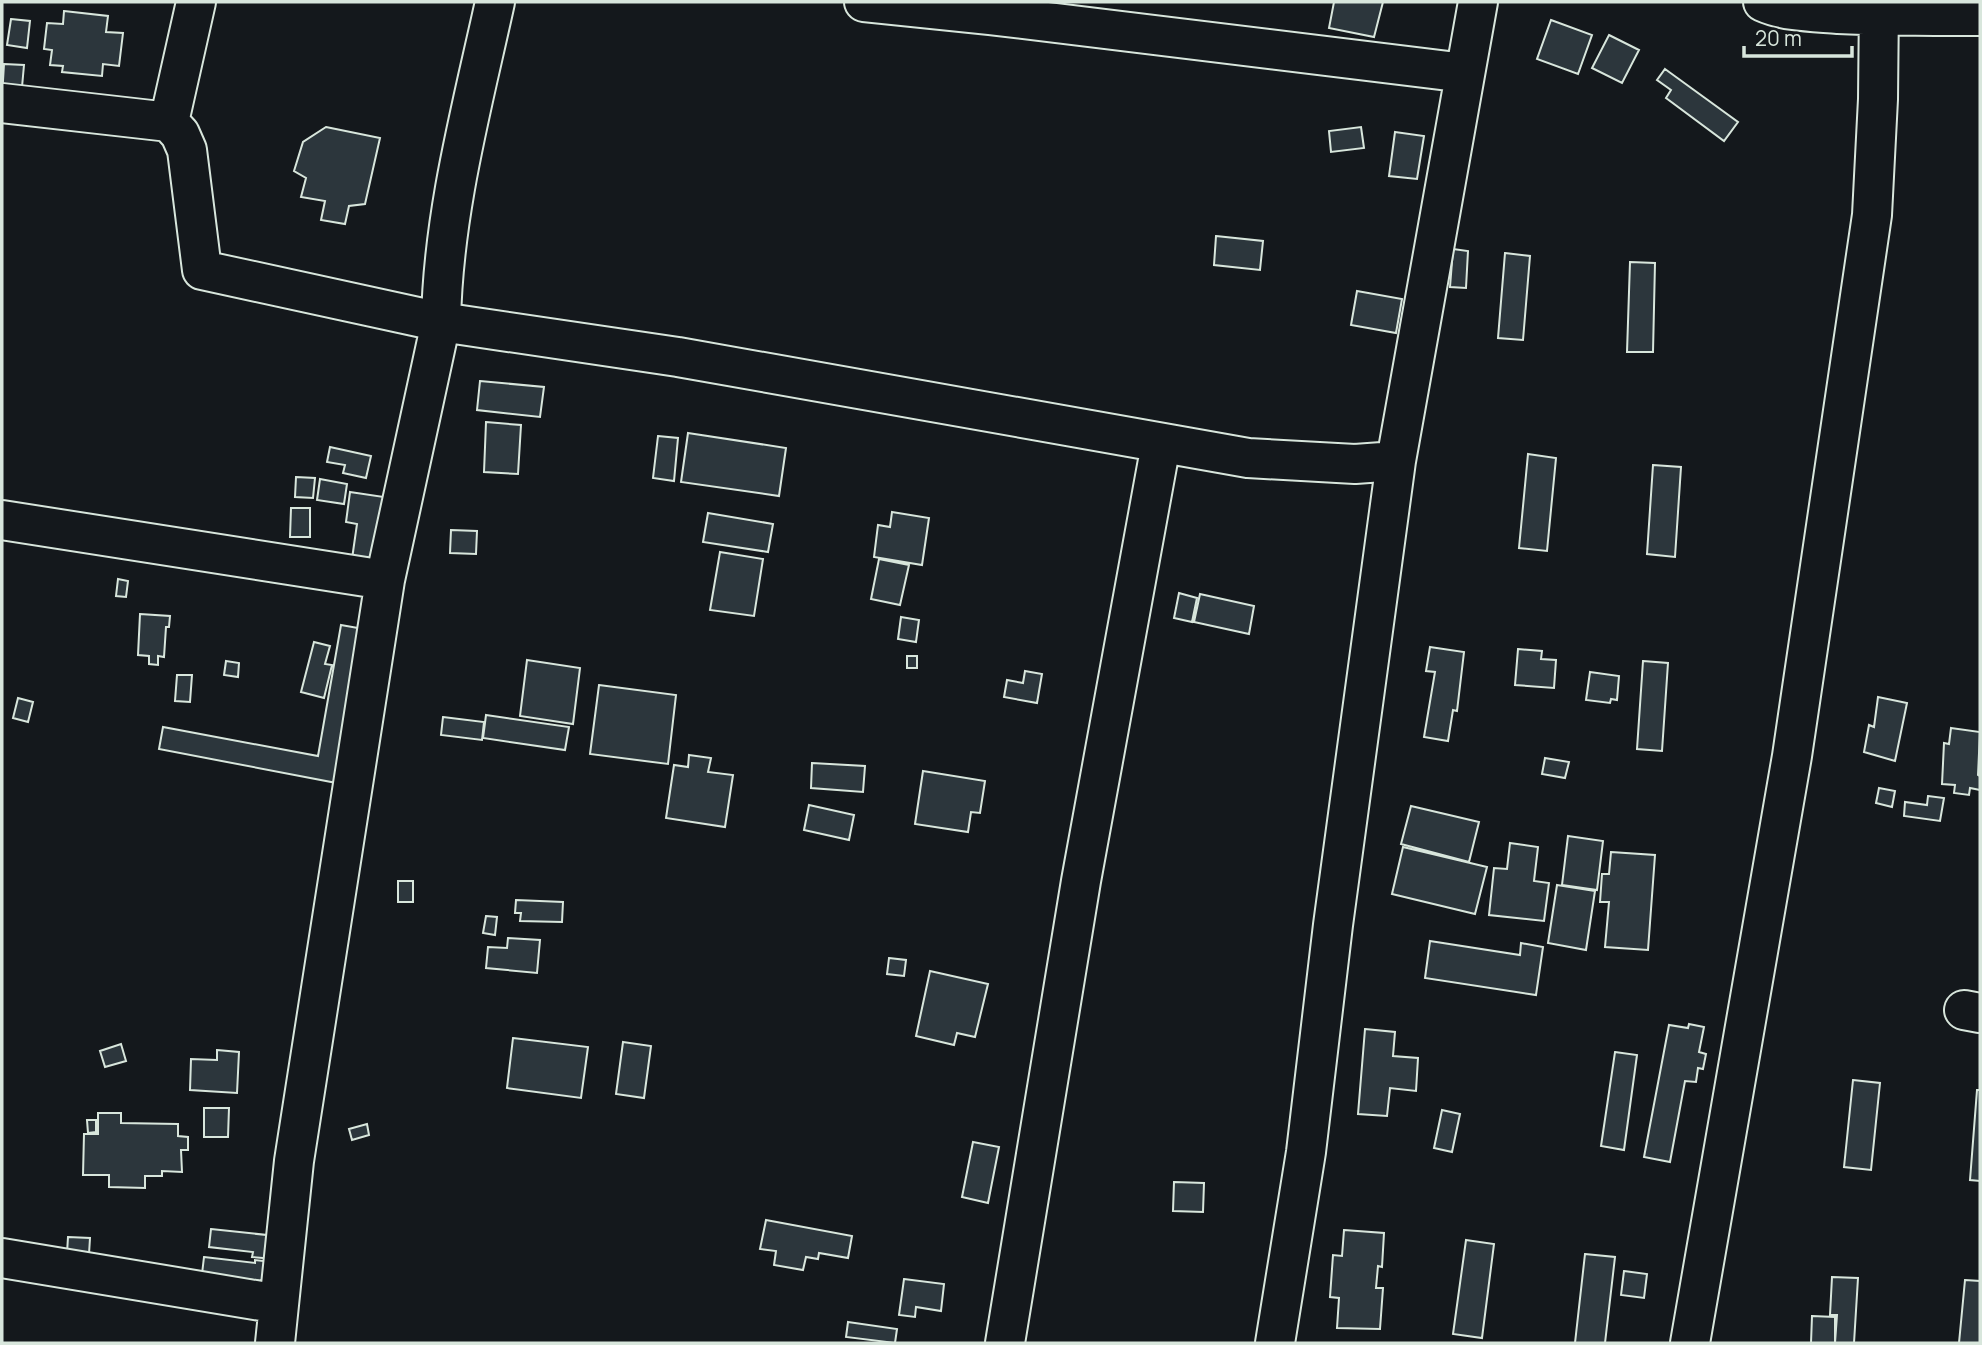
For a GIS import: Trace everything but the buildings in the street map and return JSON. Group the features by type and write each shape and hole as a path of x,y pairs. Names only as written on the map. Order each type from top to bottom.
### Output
{"street":[{"path":"169,122 196,2"},
{"path":"275,1343 294,1161 385,580 441,322 442,272 460,161 495,2"},
{"path":"864,2 1004,16 1465,74"},
{"path":"1275,1343 1306,1152 1333,925 1396,461 1478,2"},
{"path":"1763,2 1771,6 1817,13 1879,9 1980,16"},
{"path":"1690,1343 1792,757 1872,215 1879,9"},
{"path":"2,103 169,122 180,134 187,150 202,270 441,322 678,357 1248,458 1355,464 1396,461"},
{"path":"1005,1343 1080,881 1161,444"},
{"path":"2,520 385,580"},
{"path":"2,1258 279,1304"}]}
